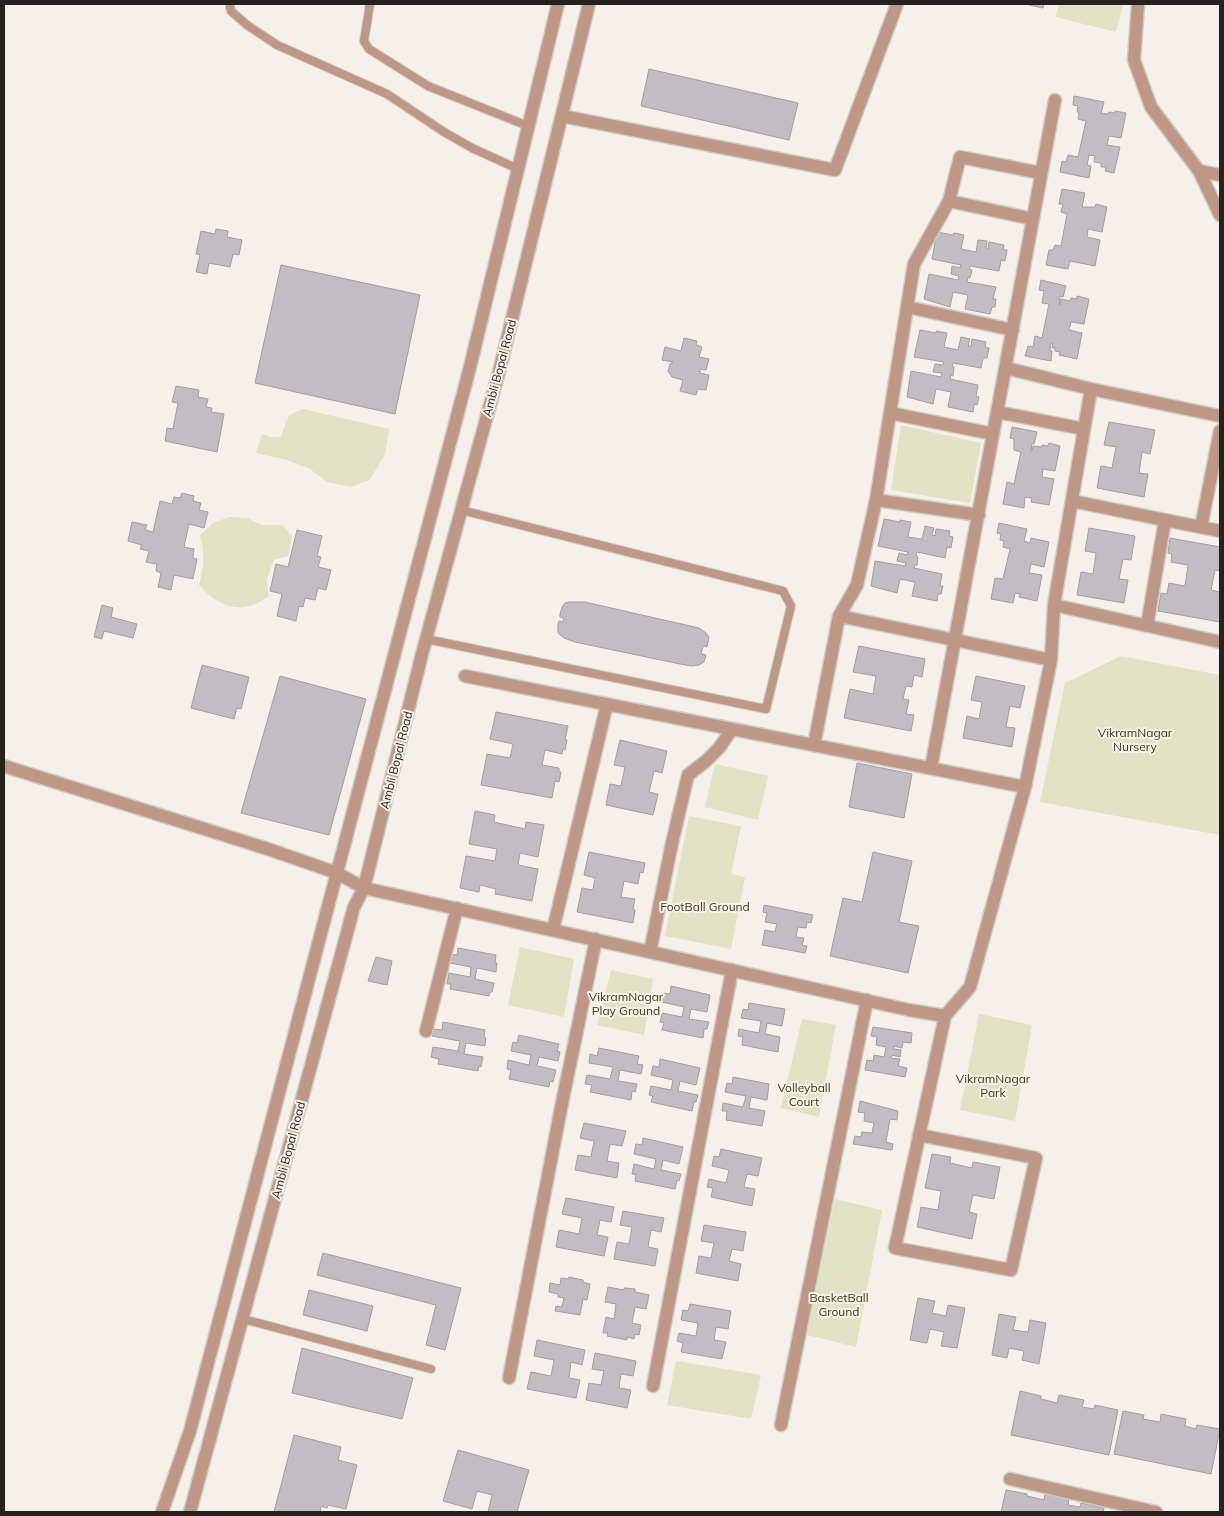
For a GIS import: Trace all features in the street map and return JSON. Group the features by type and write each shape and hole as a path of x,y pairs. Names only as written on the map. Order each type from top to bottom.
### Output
{"street":[{"name":"Ambli Bopal Road","path":"162,1512 190,1431 470,367 558,4"},
{"name":"Ambli Bopal Road","path":"190,1512 354,907 364,888 426,638 500,368 589,4"},
{"path":"562,116 836,170 897,4"},
{"path":"1138,4 1134,60 1148,100 1151,107 1199,170 1220,215"},
{"path":"931,768 1055,100"},
{"path":"814,745 839,616 857,585 876,500 914,264 949,201 960,157 1042,173"},
{"path":"1199,170 1220,175"},
{"path":"949,201 1033,219"},
{"path":"907,307 1013,330"},
{"path":"1006,368 1091,389 1220,416"},
{"path":"919,1135 1036,1158 1011,1270 895,1248 919,1135 945,1016 970,987 1026,787 1051,660 1054,605 1091,389"},
{"path":"998,412 1084,429"},
{"path":"890,413 994,434"},
{"path":"1201,527 1220,431"},
{"path":"876,500 979,515"},
{"path":"1072,501 1220,531"},
{"path":"1147,626 1165,520"},
{"path":"1054,605 1220,642"},
{"path":"839,616 1051,660"},
{"path":"465,676 1026,787"},
{"path":"553,930 606,704"},
{"path":"650,952 688,775 719,748 732,729"},
{"path":"4,766 268,849 337,873 364,888 945,1016"},
{"path":"426,1031 457,908"},
{"path":"509,1378 562,1103 596,940"},
{"path":"652,1386 732,970"},
{"path":"781,1425 867,1000"},
{"path":"1010,1479 1156,1512"}],"lane":[{"path":"370,4 364,41 369,49 428,86 528,126"},
{"path":"230,8 247,25 277,45 387,94 444,132 472,148 518,169"},
{"path":"426,638 766,709 791,606 783,591 461,510"},
{"path":"243,1319 430,1369"}],"green space":[{"path":"1059,4 1123,4 1116,32 1055,17"},
{"path":"303,409 389,429 385,454 370,480 351,487 327,482 310,469 287,460 256,453 262,434 270,437 281,437 289,415"},
{"path":"901,425 981,443 970,503 891,490"},
{"path":"229,517 247,518 262,525 283,525 292,536 288,556 274,560 270,569 267,582 269,596 250,606 232,607 223,604 199,585 203,560 200,535 213,523"},
{"name":"VikramNagar Nursery","path":"1121,656 1220,675 1220,835 1040,802 1065,683"},
{"path":"715,764 768,776 758,820 705,807"},
{"name":"FootBall Ground","path":"689,816 741,826 731,874 745,877 731,949 665,936"},
{"path":"520,947 574,959 564,1017 508,1005"},
{"name":"VikramNagar Play Ground","path":"611,970 653,979 644,1035 597,1025"},
{"name":"VikramNagar Park","path":"979,1014 1032,1025 1015,1121 960,1110"},
{"name":"Volleyball Court","path":"802,1019 836,1025 819,1117 781,1108"},
{"name":"BasketBall Ground","path":"835,1199 882,1210 856,1347 807,1335"},
{"path":"676,1361 761,1375 751,1419 667,1405"}],"building":[{"path":"1025,4 1044,4 1043,8"},
{"path":"649,69 798,103 789,140 641,106"},
{"path":"1074,96 1104,102 1101,113 1115,113 1115,111 1126,113 1121,138 1109,136 1107,145 1120,147 1114,173 1105,171 1106,167 1101,167 1101,163 1094,162 1095,156 1089,155 1087,165 1091,166 1089,178 1060,172 1062,161 1066,162 1068,155 1078,157 1086,121 1078,119 1078,106 1073,105"},
{"path":"1062,189 1085,193 1082,207 1095,207 1096,204 1107,207 1102,232 1088,229 1087,237 1100,240 1095,266 1070,261 1068,269 1046,265 1049,250 1053,250 1055,245 1061,246 1067,214 1061,212 1063,204 1059,204"},
{"path":"216,229 228,231 227,237 242,240 239,255 233,254 230,267 209,263 207,274 196,272 200,255 196,254 201,231 215,234"},
{"path":"937,232 964,235 961,249 976,252 978,240 987,241 986,248 988,249 989,242 1004,245 1003,249 1007,250 1005,261 1001,260 999,271 970,266 969,269 972,270 967,282 996,287 993,299 996,299 995,307 992,307 990,314 965,309 968,295 953,292 950,307 924,299 929,274 958,280 959,276 951,274 952,266 960,268 961,265 932,259"},
{"path":"281,265 420,295 395,414 255,383"},
{"path":"1041,280 1066,286 1063,297 1060,296 1059,305 1061,299 1070,301 1071,298 1077,299 1077,296 1089,299 1084,324 1071,322 1069,330 1082,333 1077,359 1059,355 1060,352 1052,348 1053,343 1051,343 1050,350 1052,351 1051,361 1025,356 1028,346 1033,347 1035,336 1042,338 1049,304 1042,303 1044,291 1039,290"},
{"path":"920,330 947,333 944,347 958,350 961,337 970,339 968,346 971,346 972,339 986,342 985,347 989,348 987,358 983,358 981,368 953,363 952,367 954,367 953,376 951,375 950,379 978,385 976,396 979,397 977,405 974,404 973,412 948,407 951,392 936,389 933,404 907,397 911,371 941,377 942,373 933,372 935,364 943,365 944,362 914,357"},
{"path":"684,338 697,341 696,345 702,347 699,357 709,359 706,370 700,369 700,373 709,375 706,390 698,389 696,395 680,391 683,380 672,377 668,371 670,364 673,362 662,360 665,347 681,351"},
{"path":"176,386 199,390 198,397 208,399 206,407 212,408 211,412 224,414 217,452 165,441 167,428 173,429 178,403 172,402"},
{"path":"1109,422 1155,430 1150,454 1142,452 1139,473 1148,474 1144,497 1097,488 1101,466 1112,468 1116,447 1104,445"},
{"path":"1012,427 1037,432 1031,451 1033,446 1048,446 1049,443 1060,446 1055,471 1043,469 1042,477 1054,479 1049,505 1031,502 1032,498 1025,497 1024,508 1003,504 1007,482 1014,484 1021,452 1014,450 1014,439 1010,438"},
{"path":"182,493 194,496 193,501 201,503 199,510 208,512 204,528 189,524 184,547 194,549 193,558 197,559 193,579 174,575 171,590 158,587 161,573 156,571 157,564 146,562 149,551 140,549 142,545 128,541 132,522 147,525 145,530 153,532 160,501 172,504 174,497 180,498"},
{"path":"884,519 911,522 908,537 922,539 925,526 934,528 932,535 935,536 936,529 950,531 949,536 953,537 951,548 947,547 945,558 917,552 916,556 918,557 917,565 914,568 942,574 940,586 943,586 941,594 938,594 937,601 912,596 915,582 900,579 897,593 871,586 875,561 905,566 906,563 897,561 899,553 907,555 908,552 878,546"},
{"path":"999,523 1027,529 1024,541 1030,543 1031,538 1049,542 1044,567 1031,564 1029,573 1042,575 1037,601 1019,597 1020,594 1015,593 1013,603 991,599 995,578 1003,579 1010,549 1003,547 1004,541 1000,540 1001,534 997,533"},
{"path":"1089,528 1135,536 1131,560 1123,559 1119,579 1128,580 1124,603 1077,595 1081,572 1093,574 1096,553 1085,551"},
{"path":"297,530 322,536 317,556 321,557 318,567 331,570 326,590 318,588 315,600 305,598 303,607 299,606 296,621 277,616 282,594 270,591 276,564 288,567"},
{"path":"1170,538 1220,547 1220,571 1215,570 1211,590 1220,592 1220,622 1158,611 1161,593 1167,594 1169,583 1185,586 1188,565 1171,562 1172,554 1168,553"},
{"path":"585,602 699,628 709,637 707,647 703,646 701,654 706,655 704,662 691,666 575,642 564,638 558,633 558,624 559,621 563,622 564,618 560,617 562,607 565,603"},
{"path":"102,605 113,608 111,617 137,624 133,638 104,631 102,639 94,637"},
{"path":"859,646 925,659 922,677 914,675 912,687 906,686 903,699 909,700 906,714 914,715 911,731 844,718 850,689 873,694 876,676 853,672"},
{"path":"202,665 249,677 241,709 237,708 234,719 191,708"},
{"path":"280,676 366,699 329,835 241,813"},
{"path":"976,676 1025,686 1020,708 1010,706 1006,727 1015,728 1012,747 963,738 967,716 979,719 982,702 971,700"},
{"path":"496,712 568,726 565,750 563,749 562,754 545,750 542,765 559,768 559,772 561,772 559,782 555,781 552,798 481,785 487,754 510,758 513,744 490,739"},
{"path":"620,740 667,751 662,773 654,771 649,792 658,794 653,815 606,805 610,784 621,786 625,767 614,765"},
{"path":"857,763 912,774 904,818 849,807"},
{"path":"475,811 495,815 494,822 525,829 526,822 544,825 538,857 520,853 518,865 538,869 532,901 495,894 496,889 480,885 479,892 460,888 466,856 495,861 497,849 469,844"},
{"path":"589,852 645,863 643,873 640,872 638,884 624,881 621,897 635,899 633,923 577,912 582,888 593,890 595,878 584,875"},
{"path":"873,852 912,861 899,922 919,926 908,973 830,956 843,898 862,902"},
{"path":"764,905 813,915 811,923 807,922 806,928 798,927 796,937 804,938 802,945 807,946 805,953 762,945 765,930 775,932 777,924 765,922 767,913 763,912"},
{"path":"458,948 496,955 496,972 477,968 475,979 494,983 489,996 450,989 451,984 447,984 449,973 470,977 471,967 450,963 451,954 457,955"},
{"path":"376,957 392,961 387,985 368,981"},
{"path":"671,986 710,995 707,1012 691,1009 689,1019 709,1022 707,1029 704,1029 703,1038 662,1030 664,1023 660,1022 662,1013 682,1017 684,1007 662,1002 664,993 670,994"},
{"path":"749,1003 785,1009 782,1026 767,1023 765,1034 780,1037 778,1052 742,1045 743,1037 738,1036 739,1029 759,1033 761,1021 741,1018 743,1009 748,1010"},
{"path":"443,1022 485,1030 485,1046 466,1043 464,1054 483,1057 478,1071 438,1064 439,1059 431,1057 433,1047 458,1051 460,1041 432,1036 433,1029 442,1030"},
{"path":"873,1027 912,1033 911,1043 903,1042 902,1048 894,1046 894,1049 901,1050 900,1057 892,1055 891,1058 900,1059 898,1066 907,1068 905,1077 865,1070 867,1060 873,1061 874,1055 884,1057 886,1047 876,1045 877,1037 871,1036"},
{"path":"519,1035 559,1044 557,1051 560,1052 558,1061 539,1057 537,1066 556,1070 553,1082 550,1081 549,1087 509,1079 511,1070 507,1069 508,1060 529,1065 531,1055 511,1051 513,1042 517,1043"},
{"path":"599,1048 639,1056 637,1064 643,1065 641,1074 620,1070 618,1081 637,1084 635,1092 632,1091 631,1100 590,1092 592,1085 585,1084 587,1075 610,1079 613,1067 589,1063 590,1054 597,1056"},
{"path":"660,1059 700,1068 696,1085 680,1081 678,1091 698,1095 692,1111 651,1102 653,1096 649,1095 651,1086 671,1090 673,1080 651,1075 653,1066 659,1067"},
{"path":"733,1077 769,1084 767,1100 751,1097 749,1108 765,1111 762,1126 726,1120 727,1111 722,1111 723,1103 743,1107 746,1096 725,1092 727,1083 732,1084"},
{"path":"860,1101 898,1111 897,1120 890,1119 886,1142 893,1144 892,1150 853,1144 855,1136 861,1137 862,1132 872,1133 874,1123 864,1121 865,1113 858,1112"},
{"path":"584,1123 626,1131 622,1146 610,1144 607,1161 619,1163 617,1178 575,1170 578,1155 591,1157 594,1141 580,1138"},
{"path":"643,1138 683,1147 679,1164 663,1160 661,1170 681,1174 675,1189 635,1181 636,1175 632,1174 634,1164 654,1169 656,1159 634,1154 636,1144 642,1145"},
{"path":"721,1149 762,1158 758,1176 747,1174 744,1187 755,1189 752,1206 711,1197 713,1188 707,1187 709,1179 726,1183 729,1170 712,1166 714,1156 719,1157"},
{"path":"932,1154 951,1157 950,1163 972,1168 973,1162 1000,1167 994,1199 973,1195 969,1212 977,1214 972,1239 917,1227 921,1207 938,1210 941,1191 925,1188"},
{"path":"566,1198 614,1207 611,1222 600,1220 597,1235 608,1237 604,1256 556,1247 559,1230 579,1234 582,1218 562,1214"},
{"path":"623,1211 664,1218 661,1232 651,1230 648,1247 658,1249 655,1266 614,1259 617,1242 629,1244 632,1227 620,1225"},
{"path":"704,1225 746,1232 743,1251 732,1249 729,1261 741,1264 738,1281 696,1273 699,1256 711,1258 714,1243 701,1241"},
{"path":"323,1253 461,1288 445,1350 426,1345 436,1305 317,1275"},
{"path":"569,1277 583,1280 583,1282 590,1284 587,1300 583,1299 580,1315 555,1311 556,1306 562,1307 564,1298 549,1292 550,1283 560,1285 561,1278 568,1279"},
{"path":"608,1287 624,1290 624,1288 635,1289 635,1292 649,1295 646,1309 635,1307 632,1323 641,1325 639,1335 635,1334 634,1339 627,1337 627,1340 607,1336 608,1333 603,1333 606,1317 614,1319 616,1304 605,1302"},
{"path":"309,1290 373,1306 367,1331 303,1315"},
{"path":"918,1298 935,1301 932,1313 946,1316 948,1305 965,1308 957,1348 941,1346 944,1332 930,1329 927,1343 910,1340"},
{"path":"690,1304 731,1311 728,1329 716,1327 714,1340 726,1342 722,1359 681,1352 683,1343 677,1341 679,1333 696,1336 698,1323 681,1320 683,1310 688,1311"},
{"path":"999,1314 1016,1317 1013,1330 1028,1332 1030,1320 1046,1323 1039,1364 1022,1360 1024,1351 1009,1348 1007,1358 992,1355"},
{"path":"537,1340 585,1350 582,1365 571,1362 569,1378 580,1380 576,1398 527,1389 531,1372 551,1376 554,1360 534,1356"},
{"path":"302,1348 413,1378 402,1419 292,1393"},
{"path":"595,1353 636,1361 633,1376 621,1374 619,1388 631,1390 627,1408 586,1400 589,1383 601,1385 604,1371 592,1369"},
{"path":"1020,1391 1041,1396 1041,1399 1057,1403 1059,1395 1084,1400 1082,1407 1094,1409 1095,1405 1118,1410 1109,1455 1011,1435"},
{"path":"1123,1411 1144,1415 1143,1419 1160,1422 1161,1414 1186,1419 1185,1426 1196,1429 1197,1425 1220,1429 1211,1474 1114,1454"},
{"path":"294,1435 341,1447 338,1460 357,1465 346,1509 328,1505 327,1508 321,1506 320,1512 274,1512"},
{"path":"458,1450 529,1470 517,1512 488,1512 492,1495 477,1491 472,1509 443,1501"},
{"path":"1006,1490 1044,1500 1045,1493 1069,1498 1068,1505 1080,1507 1081,1503 1104,1508 1103,1512 1001,1512"}]}
